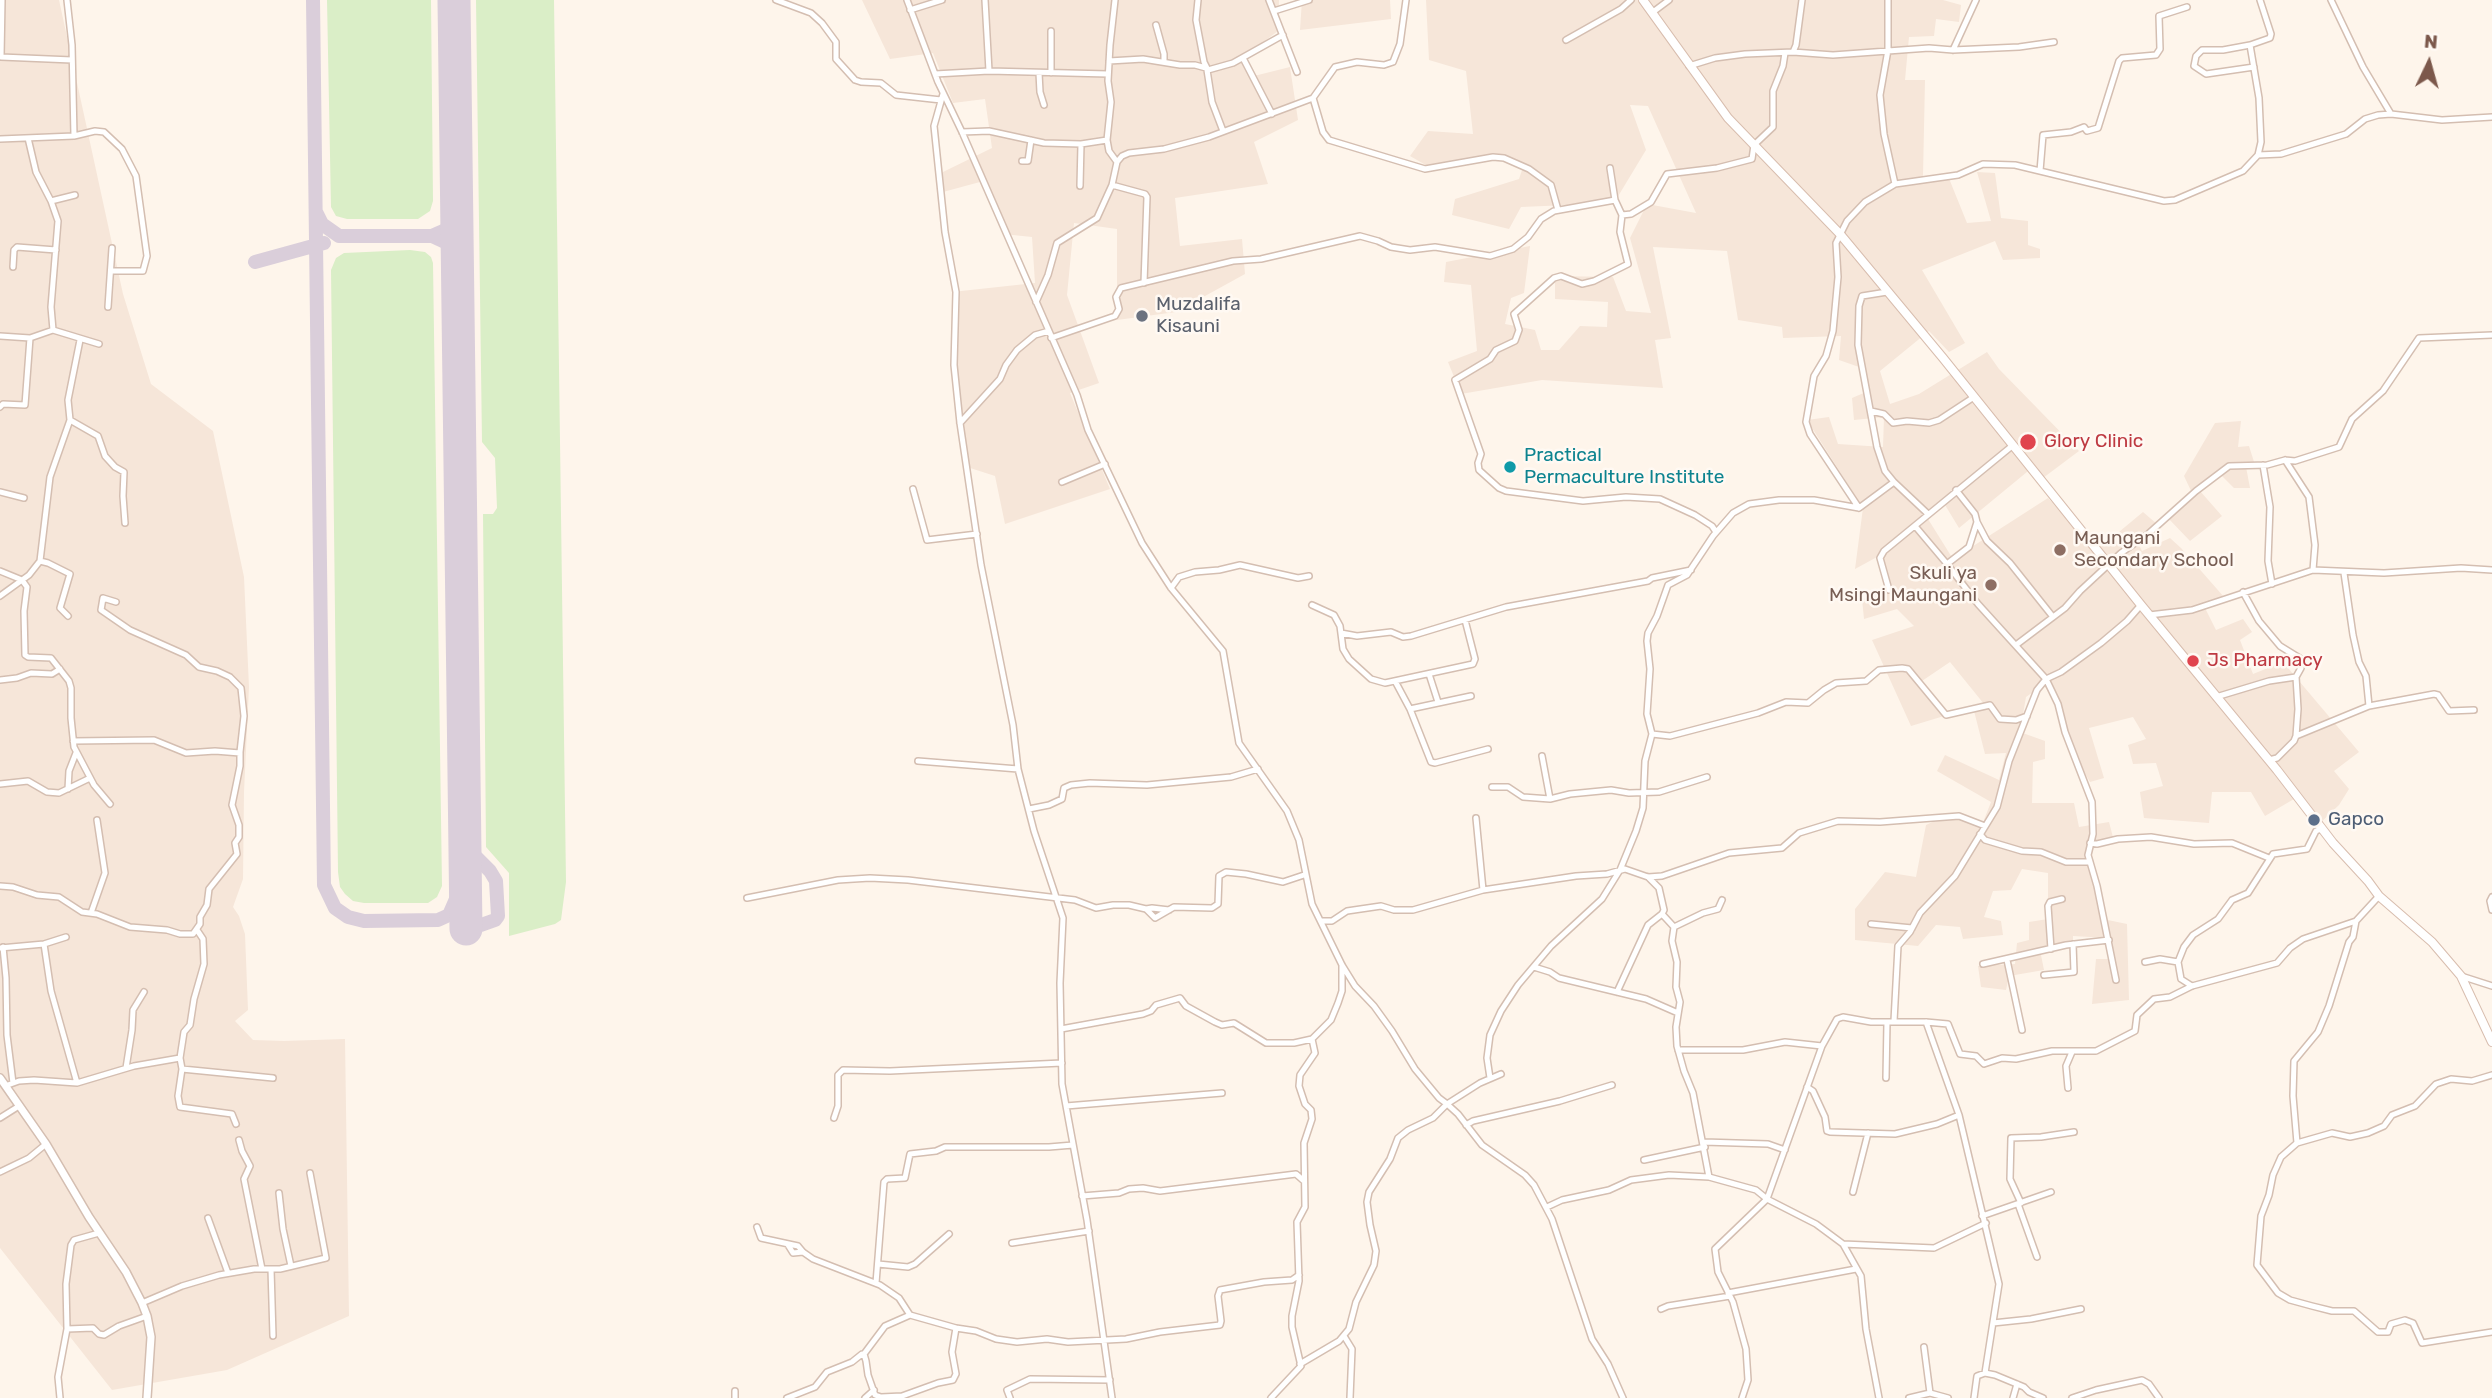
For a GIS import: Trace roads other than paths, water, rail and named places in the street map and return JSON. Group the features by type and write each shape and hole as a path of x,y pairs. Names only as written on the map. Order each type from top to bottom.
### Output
{"main road":[{"path":"1643,0 1728,118 1840,234 2269,760 2321,829 2379,896 2432,942 2461,976 2492,1042"}],"street":[{"path":"2,0 1,57 72,60"},
{"path":"67,0 74,136"},
{"path":"776,0 811,13 822,23 836,42 836,59 855,80 881,83 896,94 942,97"},
{"path":"906,0 942,97 962,132 1077,395 1088,430 1142,543 1171,588 1223,650 1239,743 1287,811 1299,840 1304,876 1312,904 1342,965 1355,986 1392,1031 1415,1069 1439,1098 1482,1146 1525,1175 1534,1185 1547,1207 1575,1281 1592,1339 1608,1364 1623,1398"},
{"path":"910,10 942,0"},
{"path":"985,0 989,71"},
{"path":"1115,0 1108,74 1111,102 1107,140 1117,162"},
{"path":"1198,0 1196,20 1212,102 1223,131"},
{"path":"1269,0 1297,72"},
{"path":"1274,11 1309,0"},
{"path":"1036,302 1048,275 1057,243 1097,218 1112,184 1117,162 1129,153 1164,149 1313,98 1335,67 1357,62 1384,65 1393,62 1400,44 1406,0"},
{"path":"1566,40 1621,9 1631,0"},
{"path":"1653,12 1669,0"},
{"path":"1793,51 1802,0"},
{"path":"1888,0 1888,50 1880,95 1884,134 1895,184"},
{"path":"1953,50 1976,0"},
{"path":"2254,66 2206,74 2194,66 2196,56 2202,50 2222,50 2270,38 2260,0"},
{"path":"2332,0 2363,67 2391,114"},
{"path":"2040,171 2043,135 2071,132 2084,127 2087,131 2098,128 2119,61 2122,58 2156,55 2161,48 2159,16 2187,7"},
{"path":"1156,24 1164,62"},
{"path":"1051,31 1051,73"},
{"path":"1109,61 1143,59 1195,65 1212,71 1243,58 1283,35"},
{"path":"1689,66 1725,57 1793,51 1833,55 1929,48 1953,50 2019,47 2054,42"},
{"path":"1860,508 1810,434 1807,422 1814,376 1826,356 1833,331 1838,278 1836,243 1847,221 1865,202 1895,184 1958,175 1983,164 2015,165 2164,201 2186,196 2243,171 2258,155 2261,142 2259,98 2250,45"},
{"path":"1622,215 1631,214 1651,202 1667,174 1717,168 1752,159 1773,127 1773,91 1785,53"},
{"path":"1243,58 1272,114"},
{"path":"935,74 989,71 1108,74"},
{"path":"1039,73 1040,92 1045,105"},
{"path":"942,97 934,126 934,141 945,232 956,292 954,365 960,423 977,534 1013,725 1018,769 1063,918 1062,1084 1088,1231 1112,1398"},
{"path":"1313,98 1323,132 1329,140 1425,169 1493,157 1504,158 1529,169 1551,185 1558,210"},
{"path":"2258,155 2281,155 2346,134 2365,119 2391,114 2465,121 2492,117"},
{"path":"0,139 74,136 95,131 104,132 122,149 136,176 140,191 146,265 143,271 112,271"},
{"path":"962,132 989,131 1044,143 1081,144 1107,140"},
{"path":"27,138 36,172 58,220 52,288 53,330"},
{"path":"1021,162 1028,161 1031,140"},
{"path":"1080,186 1081,144"},
{"path":"1610,168 1615,200 1622,215 1620,232 1628,264 1582,284 1561,276 1554,278 1514,314 1519,330 1515,341 1496,350 1490,359 1455,380 1481,454 1479,470 1493,484 1506,491 1583,501 1626,497 1660,499 1695,515 1712,526 1716,532"},
{"path":"1112,184 1147,197 1144,284"},
{"path":"51,201 75,194"},
{"path":"960,423 1000,379 1017,350 1035,335 1050,334 1112,318 1119,309 1116,297 1118,290 1233,261 1261,259 1360,236 1391,247 1410,250 1435,247 1490,256 1502,254 1528,237 1541,219 1558,210 1615,200"},
{"path":"13,267 14,250 17,247 56,250"},
{"path":"108,307 112,248"},
{"path":"1887,292 1862,296 1859,306 1858,345 1877,447 1885,471 1928,514"},
{"path":"1,335 30,338 53,330 99,344"},
{"path":"2016,645 2053,617 2109,564 2229,466 2309,459 2339,447 2353,419 2383,391 2419,338 2492,335"},
{"path":"0,407 3,404 25,405 30,338"},
{"path":"0,596 22,580 40,561 50,478 70,420 68,400 80,340"},
{"path":"1871,411 1884,414 1893,423 1908,421 1929,424 1975,397"},
{"path":"70,420 99,436 105,456 124,472 125,523"},
{"path":"1889,590 1880,558 1884,551 2012,446"},
{"path":"2285,460 2309,496 2315,545 2313,570"},
{"path":"1062,482 1105,464"},
{"path":"2263,465 2270,507 2268,561 2272,584"},
{"path":"1490,1077 1487,1058 1490,1035 1501,1011 1560,936 1571,930 1602,899 1620,870 1636,831 1643,808 1644,761 1652,734 1647,714 1650,669 1648,633 1668,585 1681,579 1690,570 1716,532 1733,513 1749,504 1779,500 1814,500 1860,508 1894,482"},
{"path":"913,489 927,540 977,534"},
{"path":"1956,490 1975,514 1987,541 2010,563 2053,617"},
{"path":"0,492 24,498"},
{"path":"1947,564 1969,547 1978,522"},
{"path":"1915,526 1978,604 2046,679 2058,704 2092,802 2093,834 2088,855 2116,980"},
{"path":"40,561 70,574 60,608 68,616"},
{"path":"1171,588 1179,578 1195,572 1240,565 1298,578 1309,576"},
{"path":"2149,615 2192,610 2313,570 2344,573 2461,568 2492,570"},
{"path":"1341,633 1366,636 1391,632 1403,637 1411,636 1506,607 1648,581 1690,570"},
{"path":"0,571 22,580 27,587 28,596 24,611 25,655 51,658 71,688 71,718 76,752 90,778 110,804"},
{"path":"2344,573 2353,635 2359,662 2366,676 2369,706"},
{"path":"2243,592 2259,621 2280,646 2301,659 2301,668 2296,677 2298,709 2294,741 2277,758 2269,760"},
{"path":"0,886 59,897 82,912 103,915 130,927 193,934 200,924 209,889 237,854 235,843 239,837 239,825 232,804 240,766 244,716 242,688 230,677 199,667 186,655 124,627 101,610 103,598 116,602"},
{"path":"1312,605 1334,615 1341,633 1343,649 1349,659 1371,680 1385,682 1473,664 1475,659 1465,620"},
{"path":"1886,1078 1898,946 1920,913 1955,876 1985,826 2002,794 2004,775 2037,690 2046,679 2061,672 2101,643 2141,605"},
{"path":"1652,734 1671,736 1758,713 1786,702 1808,703 1836,683 1858,683 1866,681 1880,670 1902,668 1908,669 1946,715 1990,705 2000,719 2016,720 2027,716"},
{"path":"0,680 31,673 52,674 60,669"},
{"path":"1429,674 1438,702"},
{"path":"2216,697 2269,681 2296,677"},
{"path":"1395,681 1433,763 1488,749"},
{"path":"2295,736 2369,706 2434,694 2438,695 2449,710 2474,710"},
{"path":"1410,709 1471,696"},
{"path":"74,741 154,740 186,752 240,753"},
{"path":"68,789 69,771 76,752"},
{"path":"1542,755 1550,799"},
{"path":"918,761 1018,769"},
{"path":"1029,809 1062,799 1064,788 1071,785 1175,783 1231,777 1258,769"},
{"path":"1492,787 1508,787 1523,797 1550,799 1611,790 1643,794 1674,789 1691,780 1707,777"},
{"path":"0,783 28,781 54,793 90,778"},
{"path":"1648,877 1662,876 1729,853 1782,848 1799,833 1838,821 1880,822 1959,816 1985,826"},
{"path":"1476,818 1483,890"},
{"path":"91,913 105,873 97,820"},
{"path":"2192,986 2181,979 2178,962 2193,935 2218,919 2232,900 2248,893 2273,854 2307,849 2316,831 2321,829"},
{"path":"1979,834 1985,840 2022,851 2041,852 2066,862 2090,862"},
{"path":"2090,843 2151,837 2194,844 2232,844 2269,858"},
{"path":"1321,921 1332,921 1347,911 1374,907 1413,910 1483,890 1631,870 1648,877 1659,888 1664,910 1642,933 1617,992"},
{"path":"1146,909 1155,918 1174,907 1212,908 1218,904 1219,876 1226,872 1283,883 1304,876"},
{"path":"747,898 838,880 870,878 1075,900 1096,908 1113,905 1169,910"},
{"path":"1742,1398 1748,1380 1746,1349 1729,1295 1718,1272 1715,1249 1767,1199 1822,1046 1837,1019 1843,1017 1866,1022 1948,1024 1960,1054 1976,1056 1984,1064 2002,1058 2016,1059 2052,1051 2095,1051 2135,1031 2137,1015 2154,999 2170,997 2192,986 2277,963 2290,948 2304,939 2356,921 2379,896"},
{"path":"2492,897 2492,910"},
{"path":"2051,949 2048,906 2050,902 2062,899"},
{"path":"1674,927 1718,909 1722,900"},
{"path":"1662,914 1674,927"},
{"path":"2297,1143 2292,1096 2294,1061 2318,1032 2353,937 2356,921"},
{"path":"1871,924 1912,928"},
{"path":"1674,927 1672,941 1677,962 1675,987 1680,1002 1676,1027 1678,1050 1693,1093 1709,1177"},
{"path":"197,929 203,939 204,964 190,1026 184,1032 180,1058 180,1107 232,1114 236,1124"},
{"path":"66,937 44,944 2,948 6,978 9,1085 19,1106 46,1144 99,1233 126,1272 142,1303 151,1337 147,1398"},
{"path":"1983,964 2073,944 2109,940"},
{"path":"44,944 51,991 77,1083"},
{"path":"2044,975 2074,972 2073,944"},
{"path":"2145,962 2160,959 2178,962"},
{"path":"2007,960 2022,1030"},
{"path":"1061,1029 1143,1014 1152,1011 1156,1005 1180,998 1186,1006 1215,1022 1222,1025 1234,1023 1266,1042 1275,1044 1312,1039 1331,1020 1342,991 1342,965"},
{"path":"1534,967 1559,978 1661,1004 1678,1013"},
{"path":"2461,976 2492,986"},
{"path":"126,1068 133,1010 144,992"},
{"path":"1926,1022 1959,1115 1999,1284 1985,1373"},
{"path":"1300,1364 1292,1327 1298,1275 1296,1235 1297,1222 1306,1207 1304,1143 1312,1119 1311,1111 1298,1086 1300,1075 1315,1053 1312,1039"},
{"path":"1678,1050 1743,1050 1785,1042 1822,1046"},
{"path":"2068,1088 2066,1066 2072,1052"},
{"path":"0,1078 9,1085 34,1080 77,1083 126,1068 180,1058"},
{"path":"834,1118 838,1106 838,1075 843,1070 886,1071 1062,1063"},
{"path":"182,1069 273,1078"},
{"path":"1271,1398 1296,1372 1300,1364 1339,1341 1349,1329 1356,1302 1374,1270 1376,1251 1367,1202 1369,1192 1390,1159 1398,1138 1433,1118 1447,1104 1490,1077 1501,1074"},
{"path":"2492,1075 2472,1081 2451,1079 2436,1084 2415,1106 2392,1115 2384,1126 2368,1133 2350,1137 2332,1133 2297,1143 2281,1157 2273,1175 2261,1216 2257,1265 2278,1293 2290,1300 2332,1311 2354,1311 2378,1332 2388,1332 2391,1324 2405,1320 2413,1323 2422,1343 2492,1332"},
{"path":"1466,1125 1612,1085"},
{"path":"1807,1087 1813,1091 1825,1117 1828,1132 1901,1132 1937,1124 1959,1115"},
{"path":"1066,1106 1222,1093"},
{"path":"0,1118 19,1106"},
{"path":"2037,1257 2010,1179 2011,1138 2074,1132"},
{"path":"1853,1192 1868,1133"},
{"path":"239,1140 250,1166 244,1179 262,1269"},
{"path":"0,1172 29,1158 46,1144"},
{"path":"1644,1160 1704,1144 1768,1144 1785,1150"},
{"path":"876,1283 884,1182 887,1179 905,1178 912,1153 936,1151 945,1147 1073,1145"},
{"path":"142,1303 182,1286 228,1273 291,1266 326,1258 310,1173"},
{"path":"1082,1196 1143,1188 1163,1191 1296,1174 1304,1181"},
{"path":"1547,1207 1562,1200 1609,1190 1631,1180 1669,1175 1709,1177 1756,1190 1767,1199 1816,1224 1843,1244 1861,1276 1866,1329 1879,1398"},
{"path":"279,1192 291,1266"},
{"path":"1982,1216 2051,1192"},
{"path":"208,1218 228,1273"},
{"path":"1843,1244 1934,1248 1986,1223"},
{"path":"757,1227 761,1238 788,1245 793,1253 803,1252 813,1259 876,1283 899,1298 910,1315"},
{"path":"1012,1243 1088,1231"},
{"path":"60,1398 58,1377 67,1329 66,1284 71,1245 74,1240 99,1233"},
{"path":"878,1264 908,1267 949,1234"},
{"path":"271,1269 273,1336"},
{"path":"1661,1309 1856,1269"},
{"path":"787,1398 815,1387 827,1373 864,1354 885,1326 910,1315 976,1331 996,1339 1017,1342 1047,1339 1068,1342 1126,1339 1220,1325 1220,1290 1292,1280 1298,1275"},
{"path":"1993,1323 2081,1309"},
{"path":"67,1329 93,1328 99,1335 104,1335 120,1326 147,1317"},
{"path":"864,1354 876,1395 887,1398 953,1380 956,1374 952,1352 956,1328"},
{"path":"1344,1336 1352,1349 1350,1398"},
{"path":"1924,1347 1930,1394"},
{"path":"1974,1398 1977,1376 1985,1373 1995,1374 2043,1398"},
{"path":"1010,1398 1007,1390 1030,1379 1110,1380"},
{"path":"2072,1398 2143,1380 2159,1398"},
{"path":"2012,1398 2017,1384"},
{"path":"865,1398 874,1390"},
{"path":"1909,1398 1930,1394 1948,1398"}],"place":[{"name":"Muzdalifa Kisauni","path":"1142,316"},
{"name":"Glory Clinic","path":"2028,442"},
{"name":"Practical Permaculture Institute","path":"1510,467"},
{"name":"Maungani Secondary School","path":"2060,550"},
{"name":"Skuli ya Msingi Maungani","path":"1991,585"},
{"name":"Js Pharmacy","path":"2193,661"},
{"name":"Gapco","path":"2314,820"}]}
